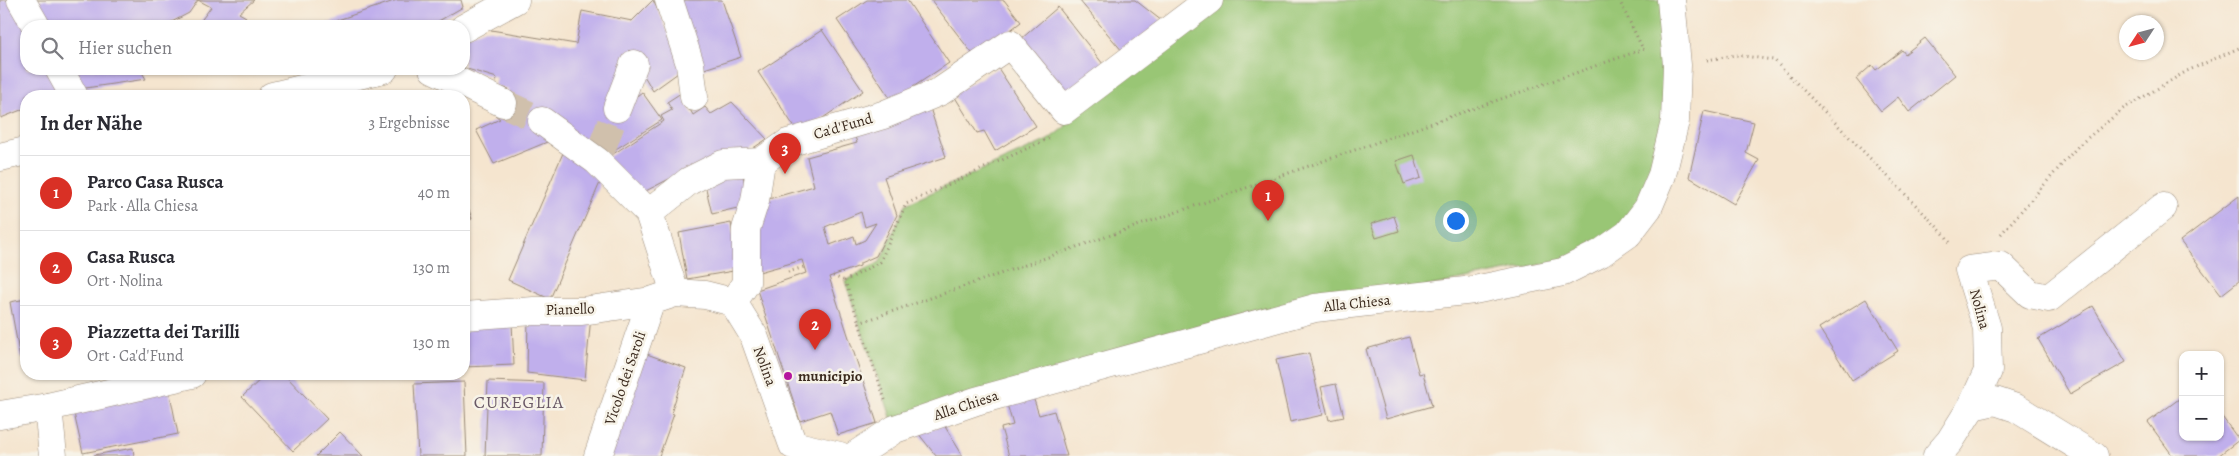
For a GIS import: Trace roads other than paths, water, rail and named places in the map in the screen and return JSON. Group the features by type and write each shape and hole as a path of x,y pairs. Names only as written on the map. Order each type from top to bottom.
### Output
{"street":[{"path":"22,0 33,20"},
{"path":"470,25 515,0"},
{"path":"669,0 690,64 694,97"},
{"name":"Ca'd'Fund","path":"761,162 788,143 883,115 941,91 1010,44 1064,110 1209,0"},
{"name":"Alla Chiesa","path":"854,456 895,429 976,400 1315,308 1474,290 1563,272 1601,253 1628,234 1648,208 1662,175 1675,121 1677,65 1671,0"},
{"path":"617,108 634,64"},
{"path":"62,75 71,90"},
{"path":"297,90 359,75"},
{"path":"445,75 503,103"},
{"path":"542,121 599,155 649,213 663,297 705,295 733,302 746,283 746,229 756,201 761,162 723,164 689,181 649,213"},
{"path":"0,156 20,152"},
{"name":"Nolina","path":"1937,456 1950,441 1972,406 1988,371 1987,328 1969,270 2001,266 2030,294 2049,298 2163,207"},
{"name":"Pianello","path":"470,315 534,310 577,311 663,297"},
{"name":"Vicolo dei Saroli","path":"598,456 663,297"},
{"name":"Nolina","path":"733,302 754,336 793,445 840,456"},
{"path":"0,414 48,407 166,380"},
{"path":"1972,406 1995,401 2016,408 2094,456"},
{"path":"48,407 53,456"}],"tunnel":[{"path":"503,103 542,121"},
{"path":"601,150 617,108"}],"place":[{"name":"Piazzetta dei Tarilli","path":"785,174"},
{"name":"Parco Casa Rusca","path":"1268,221"},
{"name":"Casa Rusca","path":"815,350"},
{"name":"municipio","path":"788,376"}],"district":[{"name":"CUREGLIA","path":"519,402"}]}
